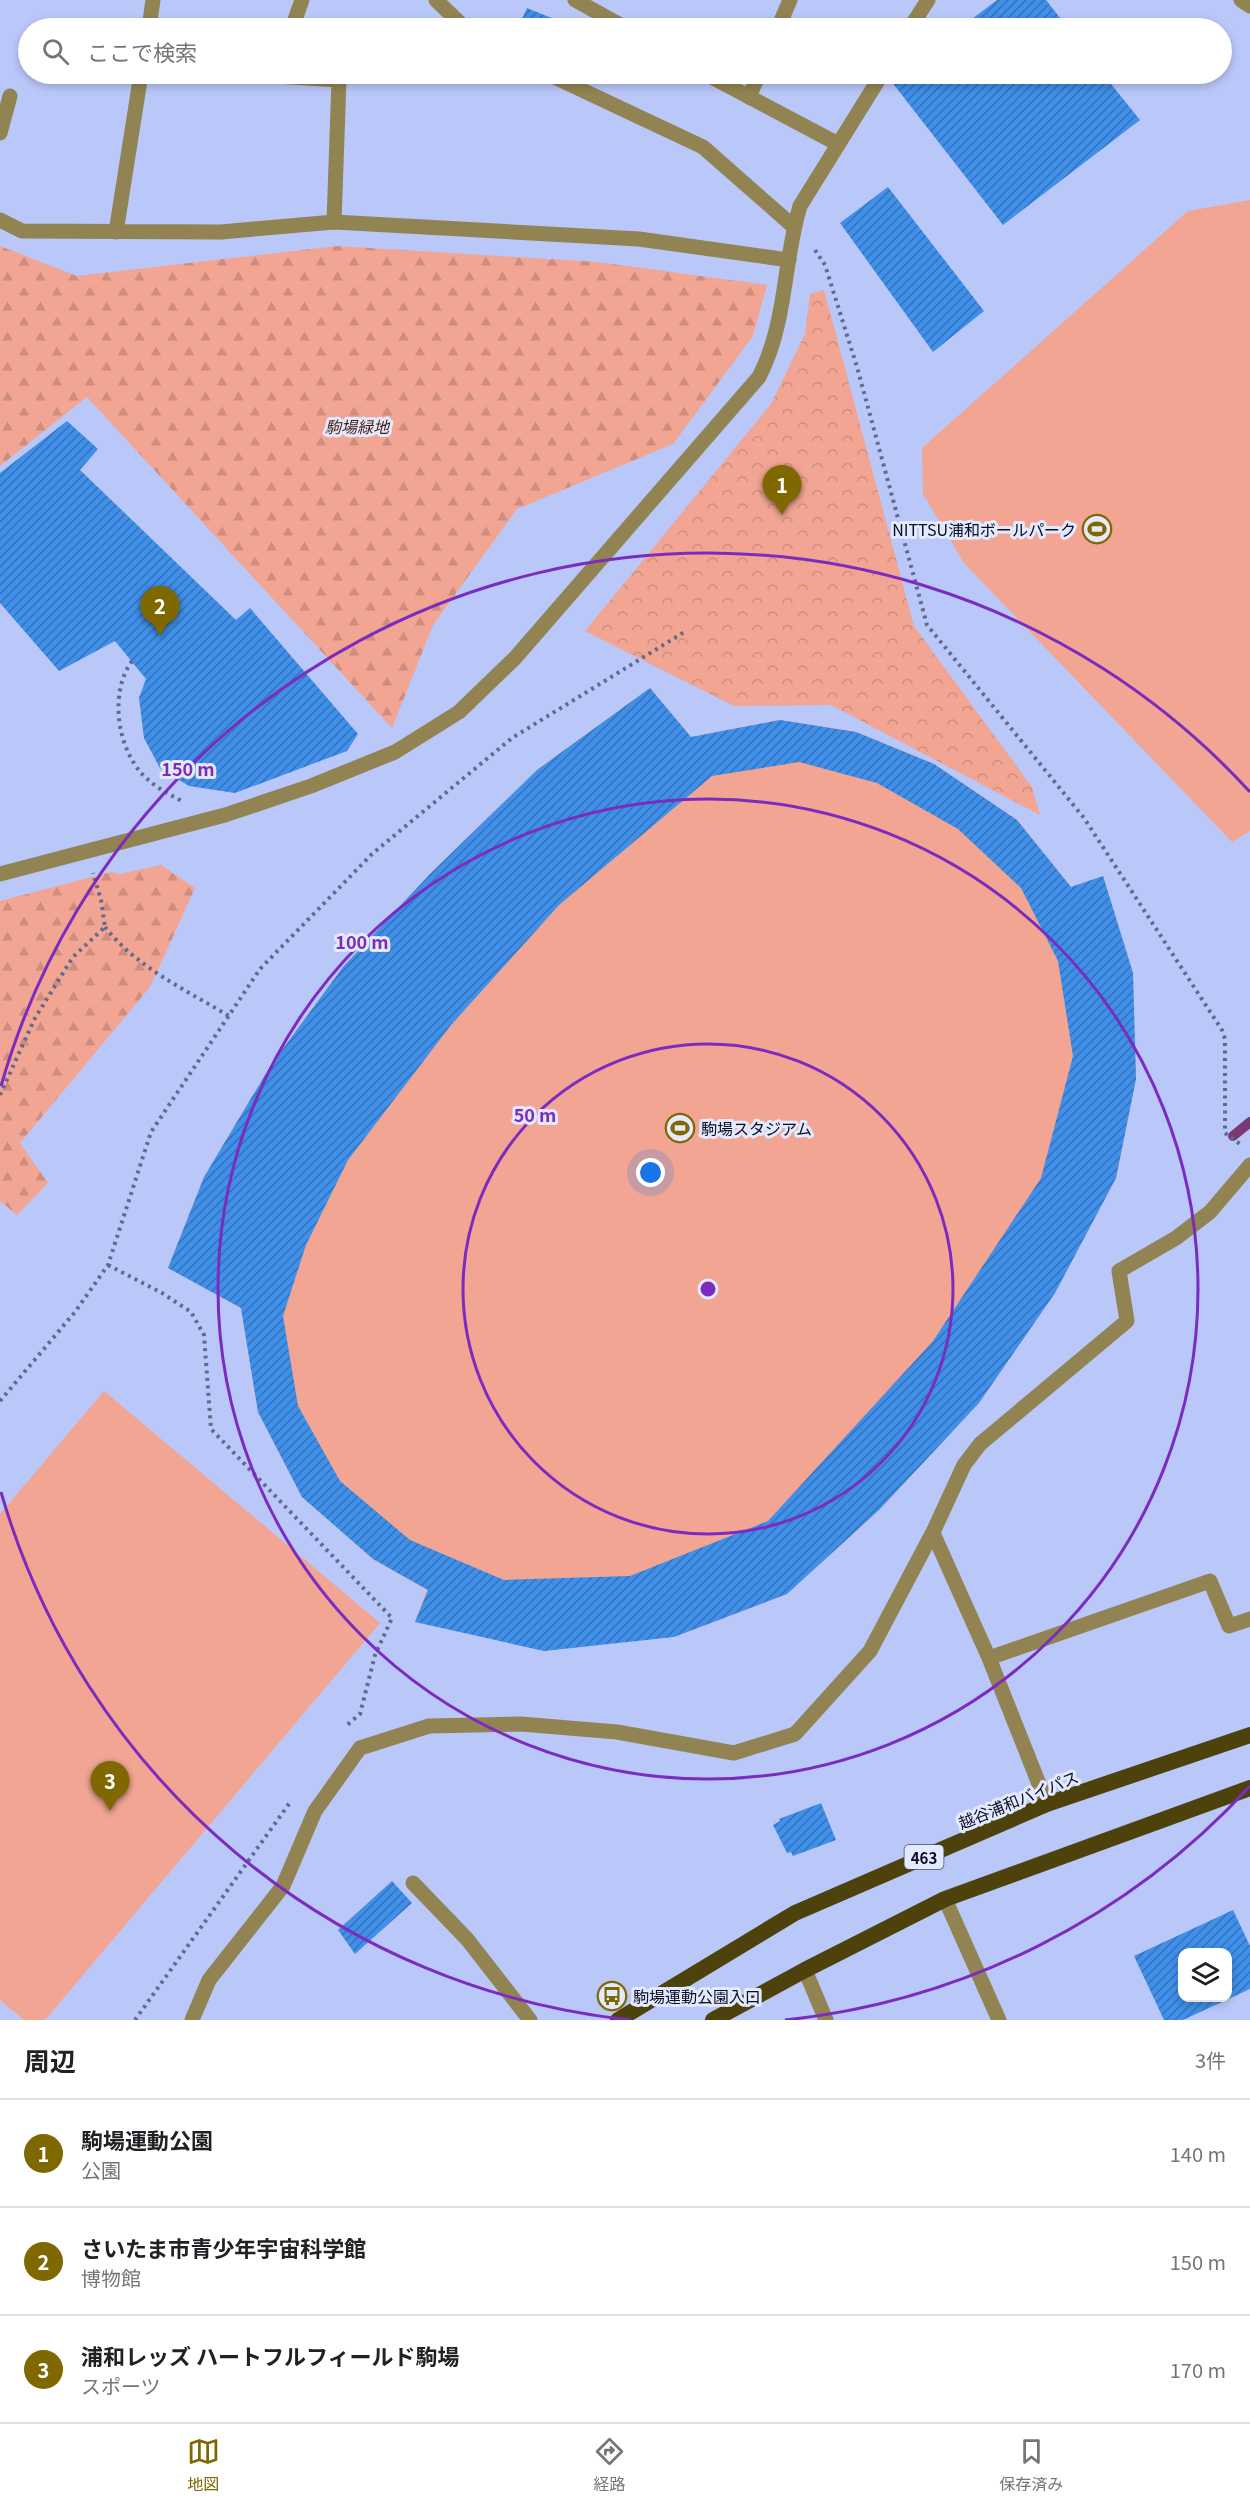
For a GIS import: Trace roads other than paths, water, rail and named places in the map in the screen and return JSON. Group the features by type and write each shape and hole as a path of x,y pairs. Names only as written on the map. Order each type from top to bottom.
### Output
{"highway":[{"name":"越谷浦和バイパス","path":"618,2020 795,1913 1047,1804 1250,1735"},
{"path":"713,2020 945,1899 1250,1788"}],"street":[{"path":"150,18 153,0"},
{"path":"296,18 302,0"},
{"path":"436,0 455,18"},
{"path":"575,0 608,18"},
{"path":"782,18 790,0"},
{"path":"916,18 928,0"},
{"path":"1241,0 1250,6"},
{"path":"116,232 139,84"},
{"path":"334,222 339,84"},
{"path":"569,84 703,147 794,227"},
{"path":"725,84 838,144"},
{"path":"749,97 755,84"},
{"path":"0,873 225,815 302,789 394,752 459,712 515,658 759,376 771,354 777,333 794,227 800,206 876,84"},
{"path":"0,133 10,96"},
{"path":"0,220 22,231 116,232 221,232 334,222 639,238 790,252"},
{"path":"192,2020 209,1980 283,1886 315,1811 360,1748 429,1726 521,1724 617,1732 734,1753 795,1734 832,1691 854,1672 870,1651 933,1533 963,1465 980,1444 1127,1321 1119,1271 1176,1238 1210,1212 1250,1165"},
{"path":"933,1533 989,1658 1047,1804"},
{"path":"989,1658 1210,1581 1229,1626 1250,1619"},
{"path":"413,1883 467,1939 530,2020"},
{"path":"945,1899 999,2020"},
{"path":"805,1970 826,2020"}],"waterway":[{"path":"1233,1136 1250,1122"}],"place":[{"name":"駒場運動公園","path":"782,515"},
{"name":"NITTSU浦和ボールパーク","path":"1097,529"},
{"name":"さいたま市青少年宇宙科学館","path":"160,636"},
{"name":"駒場スタジアム","path":"680,1128"},
{"name":"浦和レッズ ハートフルフィールド駒場","path":"110,1811"},
{"name":"駒場運動公園入口","path":"612,1996"}],"park label":[{"name":"駒場緑地","path":"357,426"}]}
